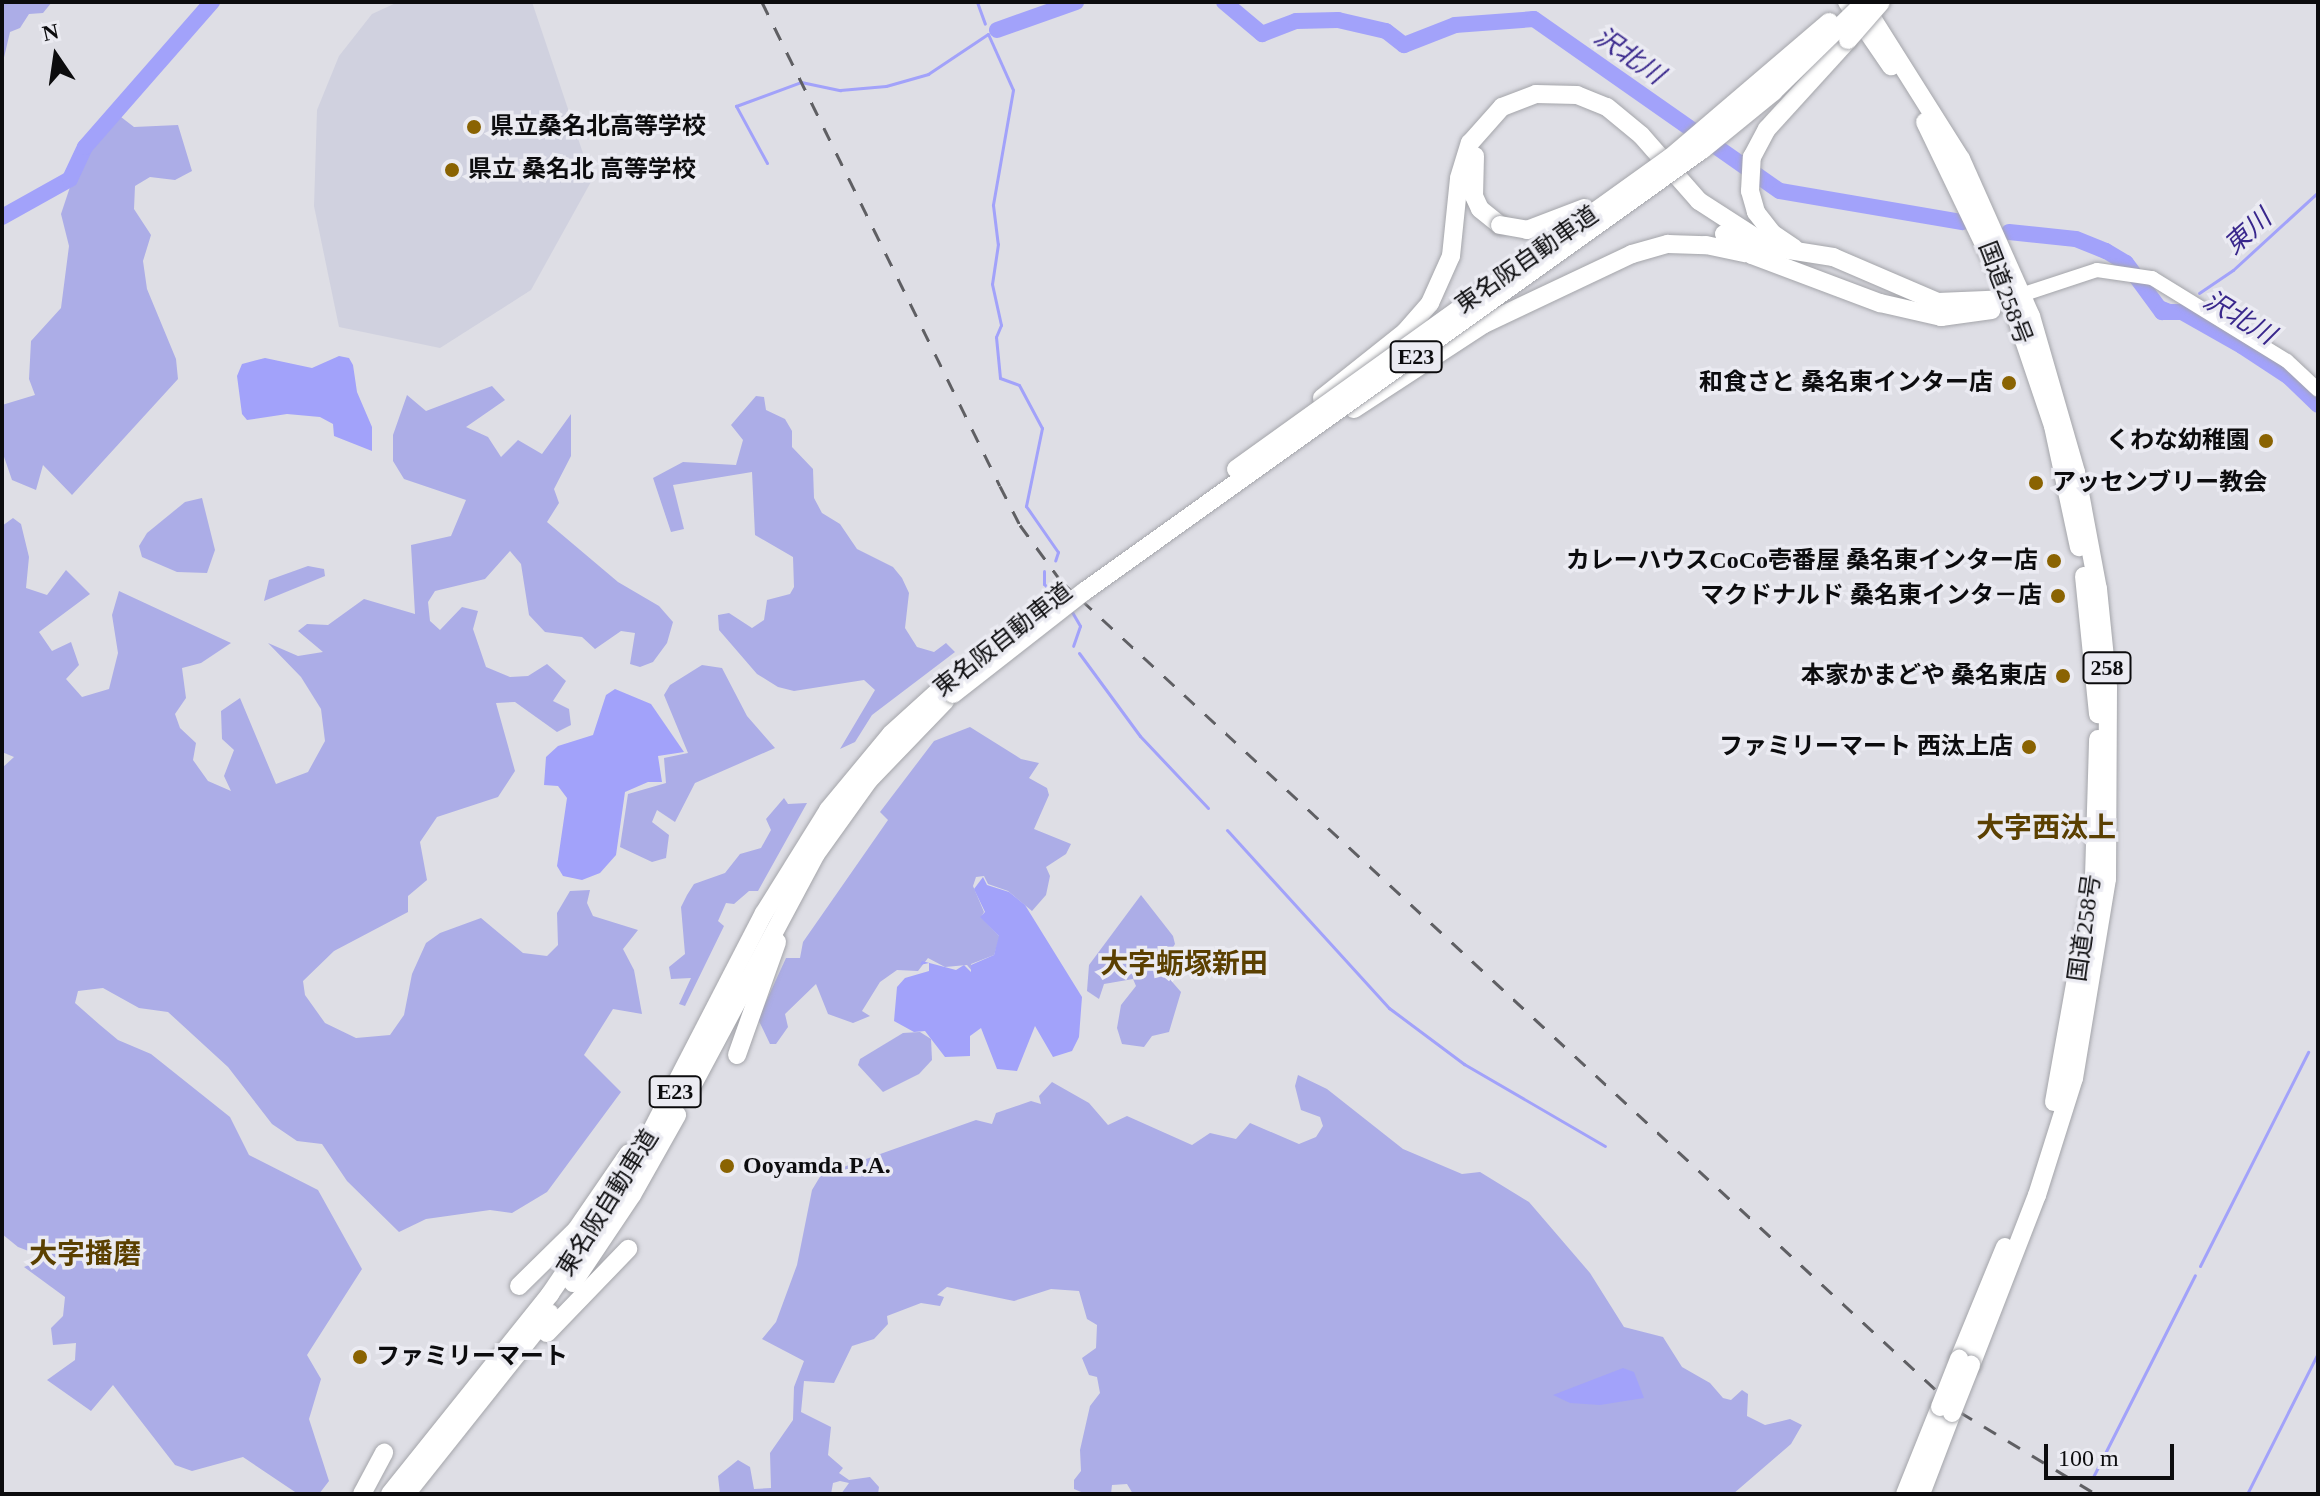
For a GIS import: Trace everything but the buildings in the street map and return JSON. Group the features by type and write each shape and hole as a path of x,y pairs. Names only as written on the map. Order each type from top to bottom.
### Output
{"highway":[{"name":"東名阪自動車道","path":"406,1494 495,1384 632,1195 790,898 840,819 949,689 1077,582 1626,191 1742,99 1848,2"},
{"name":"国道258号","path":"1848,2 1950,166 2016,296"},
{"name":"東名阪自動車道","path":"390,1494 585,1245 647,1144 770,902 828,810 891,734 1085,591 1702,150 1773,92 1863,2"},
{"name":"国道258号","path":"1863,2 1961,159 2065,422 2098,589 2111,746 2108,864 2074,1078 2037,1195 1946,1410 1905,1494"},
{"path":"1799,252 1763,224 1749,178 1752,157 1767,129 1881,2"},
{"path":"1243,464 1418,318 1438,289 1451,256 1459,178 1470,143 1502,107 1536,94 1577,95 1607,107 1723,221 1770,247 1833,257 1938,302 2016,296"},
{"path":"1742,99 1580,210 1527,230 1500,225 1480,209 1474,196 1472,164 1493,128 1523,108 1570,104 1615,125 1682,199 1752,255"},
{"path":"1281,453 1310,440 1484,324 1577,276 1656,247 1706,245 1752,255 1880,303 1941,317 1989,312 2016,296"},
{"path":"737,1055 782,927 840,819"},
{"path":"519,1286 576,1230 703,1036"},
{"path":"495,1384 628,1249"},
{"name":"国道258号","path":"1921,1494 1946,1410"},
{"path":"362,1494 376,1475 384,1453"}],"street":[{"path":"2016,296 2077,274 2115,270 2148,277 2270,350 2318,390"}],"shaded area":[{"path":"2,2 52,2 43,13 29,14 20,28 10,32 2,66"},
{"name":"県立 桑名北 高等学校","path":"398,2 532,2 592,180 531,290 440,348 339,327 314,206 317,110 339,56 372,14"},
{"path":"121,117 134,127 178,125 192,171 175,180 150,177 135,186 134,209 151,235 143,261 147,289 176,359 178,379 72,495 43,465 36,490 12,480 2,451 2,405 35,395 29,379 31,341 61,308 69,246 61,214 88,148"},
{"path":"339,356 349,358 353,365 357,392 372,427 372,451 334,436 333,424 320,417 287,414 247,420 242,414 237,376 242,364 265,358 312,368"},
{"path":"492,386 505,400 466,427 488,437 501,457 518,440 542,454 571,414 571,456 554,489 559,503 547,522 618,582 659,606 673,622 667,643 653,662 640,667 630,664 635,633 621,631 595,649 582,637 545,632 529,615 521,564 510,551 485,579 435,591 428,602 430,621 440,630 462,607 478,611 473,629 486,667 510,677 528,676 547,664 566,681 553,701 569,709 571,725 557,732 515,702 496,703 515,771 498,797 437,817 420,842 427,880 408,896 408,912 334,951 303,981 305,995 325,1023 356,1038 390,1035 404,1015 412,974 426,943 440,933 481,918 523,953 547,956 558,945 557,913 570,891 590,890 587,903 593,916 638,930 623,949 634,970 642,1014 613,1009 584,1055 621,1092 547,1192 512,1213 490,1210 426,1219 399,1232 347,1181 322,1144 297,1141 272,1124 228,1067 168,1012 139,1008 103,988 78,991 75,1003 118,1040 151,1054 230,1117 249,1155 318,1190 362,1269 307,1355 321,1379 309,1419 329,1481 319,1494 298,1494 243,1457 192,1471 175,1465 113,1385 91,1411 47,1380 75,1360 76,1343 53,1345 51,1328 63,1316 65,1297 24,1267 47,1258 18,1247 2,1234 2,768 14,757 2,752 2,526 13,518 21,524 29,557 26,588 47,595 66,570 90,594 39,632 52,651 71,642 79,665 66,679 82,697 109,689 118,653 112,615 119,591 231,643 201,663 182,668 186,698 175,714 180,728 196,743 193,760 208,781 231,791 224,776 234,750 222,739 221,711 240,698 276,784 308,772 325,741 321,709 301,677 268,643 298,656 323,652 298,631 307,624 328,625 364,599 415,614 411,545 451,536 466,500 404,479 393,461 393,435 407,395 426,411"},
{"path":"756,396 764,397 766,410 785,419 792,431 792,447 813,469 814,498 822,513 840,524 857,549 893,567 902,578 909,593 905,628 917,647 934,652 946,643 955,652 872,715 855,742 840,749 875,690 864,680 794,691 778,687 757,674 719,630 718,615 729,613 752,628 764,620 767,600 790,594 794,587 793,557 755,535 752,472 673,485 684,529 671,532 653,478 683,462 736,465 743,440 731,425"},
{"path":"202,498 215,550 207,573 177,572 142,557 139,546 147,533 185,502"},
{"path":"308,566 324,569 325,576 264,601 269,580"},
{"path":"702,665 722,668 747,716 775,748 695,783 675,822 657,810 652,822 669,835 666,858 652,862 620,847 628,794 666,783 664,758 688,753 664,695 670,685"},
{"path":"615,689 651,704 684,752 658,756 662,782 648,782 625,792 616,855 600,873 582,880 563,876 557,866 567,798 558,786 544,785 546,757 558,746 593,735 606,695"},
{"path":"970,727 1021,759 1039,763 1029,778 1047,788 1049,795 1034,829 1071,844 1066,854 1046,867 1050,876 1046,895 1032,911 1008,891 988,884 984,876 976,877 973,886 984,912 981,917 1000,937 994,955 971,964 972,971 967,965 945,967 928,958 918,971 897,970 880,982 862,1011 870,1016 853,1023 828,1014 816,984 785,1014 788,1027 776,1044 770,1044 758,1019 786,958 800,958 803,942 888,820 880,812 934,741"},
{"path":"784,798 788,804 807,803 758,891 749,891 734,904 726,903 718,921 724,926 685,1006 679,1004 691,978 671,979 669,967 685,954 681,907 687,895 694,884 725,873 740,854 761,848 771,830 766,819"},
{"path":"983,877 987,885 1009,892 1025,905 1082,997 1079,1037 1072,1051 1053,1057 1035,1026 1017,1071 997,1069 981,1028 970,1036 970,1056 945,1057 925,1031 914,1032 894,1021 897,987 905,978 929,971 929,963 920,965 922,961 956,970 964,965 971,972 971,965 994,955 999,936 980,917 985,912 974,889"},
{"path":"1141,895 1173,936 1175,944 1160,968 1181,992 1169,1032 1152,1036 1144,1047 1122,1044 1117,1028 1121,1005 1136,986 1133,979 1104,984 1099,999 1087,991 1089,965"},
{"path":"920,1032 931,1039 932,1060 919,1074 883,1092 858,1065 860,1059 903,1033"},
{"path":"1298,1075 1327,1089 1403,1149 1462,1174 1480,1172 1529,1202 1590,1273 1624,1327 1663,1337 1682,1367 1710,1383 1723,1398 1731,1400 1742,1390 1748,1394 1747,1416 1765,1425 1790,1419 1802,1425 1791,1444 1733,1494 1133,1494 1127,1484 1112,1485 1111,1494 1086,1494 1074,1489 1074,1480 1081,1471 1080,1450 1090,1406 1100,1393 1097,1377 1089,1375 1082,1358 1096,1348 1097,1325 1087,1319 1079,1291 1051,1289 1014,1301 947,1287 937,1295 944,1297 940,1306 921,1303 887,1316 888,1324 874,1339 852,1346 834,1383 804,1381 801,1412 831,1427 828,1455 843,1468 839,1473 849,1480 870,1477 879,1487 878,1494 841,1494 849,1483 840,1481 833,1483 831,1494 720,1494 718,1476 738,1460 750,1467 754,1489 771,1488 770,1453 793,1420 794,1387 804,1361 762,1339 776,1322 797,1265 812,1190 821,1175 976,1120 992,1124 996,1113 1031,1101 1041,1104 1039,1096 1052,1082 1089,1103 1108,1125 1127,1116 1192,1145 1210,1133 1236,1139 1250,1123 1299,1144 1316,1137 1323,1126 1320,1117 1301,1110 1295,1086"},
{"path":"1623,1368 1634,1372 1644,1398 1600,1405 1570,1403 1553,1395"}],"waterway":[{"path":"2,217 70,179 85,147 212,2"},
{"path":"977,2 985,24"},
{"name":"沢北川","path":"997,30 1076,2"},
{"name":"沢北川","path":"1224,2 1262,34 1296,21 1338,20 1386,31 1404,45 1455,25 1534,19 1780,191 1962,222"},
{"path":"767,163 736,106 801,82 840,90 886,86 928,74 988,34 1013,90 993,205 998,244 992,284 1001,325 996,337 1000,378 1019,385 1042,428 1026,506 1058,552 1055,561"},
{"name":"東川","path":"2199,293 2233,270 2318,192"},
{"name":"沢北川","path":"2009,232 2076,239 2106,251 2126,263 2162,312 2182,312 2242,346 2289,377 2318,405"},
{"name":"東川","path":"2145,295 2175,307"},
{"path":"1044,571 1044,584 1061,601"},
{"path":"1072,612 1080,626 1073,646"},
{"path":"1079,653 1140,736 1208,808"},
{"path":"1227,830 1389,1008 1464,1064 1605,1146"},
{"path":"2200,1266 2308,1052"},
{"path":"2093,1477 2195,1275"},
{"path":"2247,1494 2318,1353"}],"railway":[{"path":"762,2 1020,525 1061,581 1960,1412 2096,1494"}],"place":[{"name":"県立桑名北高等学校","path":"474,127"},
{"name":"県立 桑名北 高等学校","path":"452,170"},
{"name":"和食さと 桑名東インター店","path":"2009,383"},
{"name":"くわな幼稚園","path":"2266,441"},
{"name":"アッセンブリー教会","path":"2036,483"},
{"name":"カレーハウスCoCo壱番屋 桑名東インター店","path":"2054,561"},
{"name":"マクドナルド 桑名東インタ－店","path":"2058,596"},
{"name":"本家かまどや 桑名東店","path":"2063,676"},
{"name":"ファミリーマート 西汰上店","path":"2029,747"},
{"name":"Ooyamda P.A.","path":"727,1166"},
{"name":"ファミリーマート","path":"360,1357"}],"district":[{"name":"大字西汰上","path":"2046,828"},
{"name":"大字蛎塚新田","path":"1184,964"},
{"name":"大字播磨","path":"85,1254"}]}
